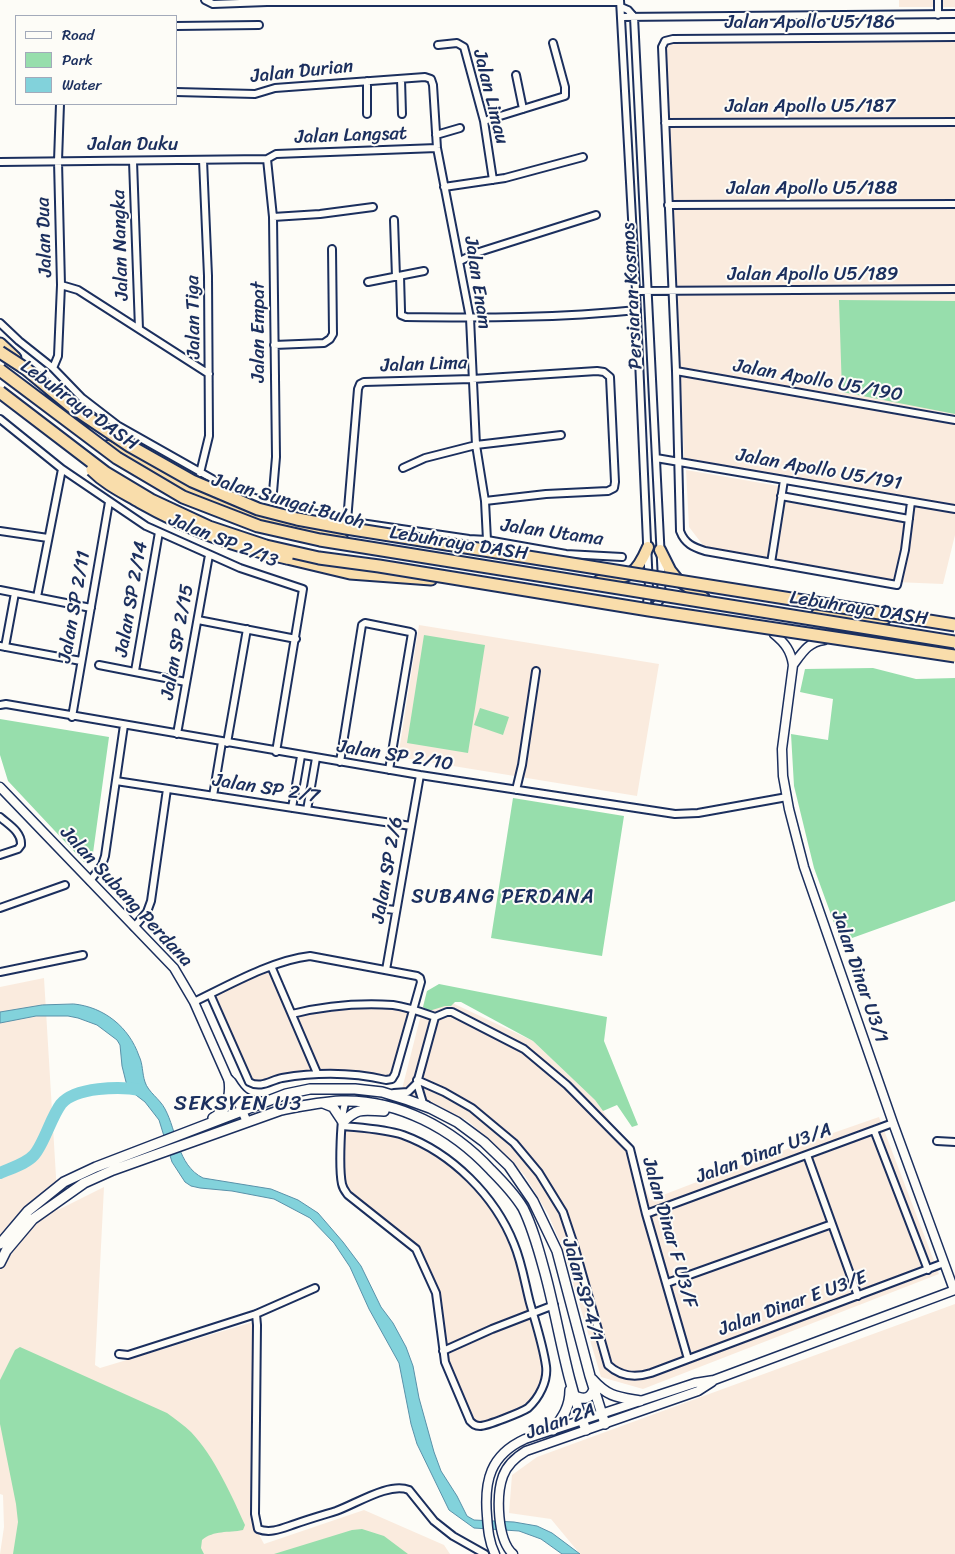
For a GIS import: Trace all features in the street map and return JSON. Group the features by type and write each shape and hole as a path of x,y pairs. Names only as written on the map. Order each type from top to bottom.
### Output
{"highway":[{"path":"0,344 26,369 72,407 130,446 192,481 258,509 297,519 346,528 955,625"},
{"path":"0,352 26,369"},
{"name":"Jalan Sungai Buloh","path":"0,364 104,444 166,480 224,505 340,539 817,615 955,640"},
{"name":"Lebuhraya DASH","path":"0,370 117,458 183,497 258,526 320,540 955,640"},
{"path":"0,393 102,471 173,510 250,541 366,568 774,634 955,658"},
{"name":"Lebuhraya DASH","path":"0,393 106,473 151,500 209,527 266,546 319,558 955,658"},
{"path":"51,431 105,482 172,520 250,550 350,573 445,580"},
{"path":"599,581 622,578 631,573 638,568 648,547"},
{"path":"660,550 670,570 678,580 704,598"},
{"path":"589,605 613,606 769,630 790,636"},
{"path":"817,615 955,620"}],"main road":[{"path":"229,1080 242,1098 264,1102"},
{"path":"0,1244 28,1211 64,1182 96,1167 190,1130 219,1115 225,1108 229,1098 229,1080"},
{"name":"Jalan SP 4/1","path":"190,1130 286,1094 336,1088 378,1091 430,1108 457,1122 484,1142 509,1166 533,1201 557,1251 590,1376 605,1424"},
{"path":"346,1101 356,1095 378,1091"},
{"path":"321,1102 333,1107 342,1124 355,1111 404,1112"},
{"name":"Jalan SP 4/1","path":"0,1263 6,1251 33,1219 84,1182 156,1155 281,1110 321,1102 371,1103 404,1112 431,1123 450,1134 476,1154 522,1208 538,1249 554,1305 573,1395 586,1430"},
{"path":"590,1376 602,1390 609,1394 640,1401"},
{"path":"552,1430 566,1413 569,1404 570,1379"},
{"path":"573,1395 586,1399 592,1394 594,1389"}],"street":[{"path":"205,0 213,4 267,1 620,3 634,17"},
{"path":"938,0 938,14"},
{"name":"Persiaran Kosmos","path":"620,3 648,547 649,588 647,602 650,612"},
{"path":"621,17 955,14"},
{"name":"Persiaran Kosmos","path":"634,17 662,591"},
{"path":"178,26 259,25"},
{"name":"Jalan Apollo U5/186","path":"665,123 662,47 665,41 673,39 955,37"},
{"name":"Jalan Limau","path":"438,45 457,43 464,47 484,122 493,180"},
{"path":"484,122 565,96 565,87 554,43"},
{"path":"516,74 523,109"},
{"name":"Jalan Durian","path":"178,92 255,94 275,88 428,77 431,79"},
{"path":"401,79 402,114"},
{"name":"Jalan Enam","path":"431,79 434,85 437,148 470,318 476,445 485,501 487,540"},
{"path":"367,81 368,114"},
{"name":"Jalan Dua","path":"54,368 58,356 61,285 58,161 60,105"},
{"name":"Jalan Apollo U5/187","path":"665,123 955,122"},
{"path":"665,123 676,371 680,532 683,539 688,544 704,551 897,585 905,550 911,502"},
{"path":"436,135 460,128"},
{"name":"Jalan Langsat","path":"267,159 276,154 437,148"},
{"path":"444,188 505,178 583,157"},
{"name":"Jalan Duku","path":"0,162 267,159"},
{"name":"Jalan Empat","path":"267,159 273,217 276,457 272,504"},
{"name":"Jalan Nangka","path":"132,160 140,329"},
{"name":"Jalan Tiga","path":"200,473 209,436 208,276 203,160"},
{"name":"Jalan Apollo U5/188","path":"668,205 955,204"},
{"path":"273,217 320,214 373,207"},
{"path":"460,261 476,253 596,215"},
{"path":"394,220 402,315 406,317 470,318 602,314 637,310"},
{"path":"274,344 324,343 330,340 333,334 334,288 332,249"},
{"path":"368,282 424,271"},
{"path":"61,285 78,290 209,374"},
{"name":"Jalan Apollo U5/189","path":"636,291 955,289"},
{"name":"Jalan Utama","path":"0,323 19,341 54,368 82,398 117,425 232,490 272,504 347,521 469,540 487,540 566,554 622,557"},
{"name":"Jalan Lima","path":"347,521 358,389 360,384 364,382 472,379 597,371 604,372 610,377 614,488 608,491 546,494 485,501"},
{"name":"Jalan Apollo U5/190","path":"676,371 955,420"},
{"name":"Jalan SP 2/13","path":"0,419 62,469 109,502 159,532 240,568 303,589 276,752"},
{"path":"403,468 425,458 476,445 561,435"},
{"name":"Jalan Apollo U5/191","path":"656,458 955,509"},
{"path":"37,597 62,469"},
{"path":"771,564 784,480"},
{"path":"781,496 909,519"},
{"name":"Jalan SP 2/11","path":"72,717 109,502"},
{"path":"0,531 48,538"},
{"name":"Jalan SP 2/14","path":"134,671 159,532"},
{"name":"Jalan SP 2/15","path":"177,734 209,555"},
{"path":"0,590 90,608"},
{"path":"650,612 660,600 662,591"},
{"path":"15,593 3,647 81,661"},
{"path":"198,620 296,639"},
{"path":"340,762 362,625 365,623 412,633 389,770"},
{"path":"213,796 247,629"},
{"path":"774,634 787,646 793,665"},
{"path":"793,665 811,643 824,640"},
{"path":"99,665 186,682"},
{"name":"Jalan Dinar U3/1","path":"793,665 782,749 783,776 804,867 893,1123 954,1290"},
{"path":"516,790 522,765 536,671"},
{"name":"Jalan SP 2/10","path":"0,705 6,704 420,776 676,814 698,813 787,797"},
{"path":"90,882 102,865 105,856 124,725"},
{"path":"292,808 300,756"},
{"path":"307,810 316,758"},
{"name":"Jalan SP 2/6","path":"386,970 420,776"},
{"name":"Jalan SP 2/7","path":"116,781 411,826"},
{"name":"Jalan Subang Perdana","path":"0,787 174,968 194,1002 247,1122"},
{"path":"134,927 147,912 151,901 167,789"},
{"path":"0,817 18,833 21,845 18,849 0,855"},
{"path":"0,908 65,885"},
{"path":"387,908 396,910"},
{"path":"0,972 83,955"},
{"path":"194,1002 210,994 271,966 310,956 386,970 420,978 421,982 395,1074 392,1079 386,1080 349,1073 317,1073 280,1078 260,1085 249,1082 210,994"},
{"path":"271,966 317,1073"},
{"path":"292,1014 308,1010 367,1005 394,1005 414,1009 435,1017 417,1082 408,1092 378,1091"},
{"name":"Jalan Dinar F U3/F","path":"435,1017 452,1012 524,1049 567,1085 630,1149 646,1214 688,1359"},
{"path":"417,1082 423,1103 430,1108"},
{"name":"Jalan Dinar E U3/E","path":"417,1082 444,1092 472,1108 514,1143 539,1173 566,1221 608,1365 614,1370 631,1377 651,1373 944,1263"},
{"path":"342,1124 402,1135 426,1146 450,1161 472,1182 486,1197 502,1221 514,1245 547,1370 542,1390 529,1407 483,1426 473,1424 445,1362 436,1293 416,1250 348,1195 344,1189 341,1169 342,1124 346,1101"},
{"name":"Jalan Dinar U3/A","path":"646,1214 893,1123"},
{"path":"874,1130 928,1270"},
{"path":"937,1141 955,1142"},
{"path":"807,1154 858,1296"},
{"path":"666,1283 832,1224"},
{"path":"119,1354 128,1354 183,1338 256,1314 315,1288"},
{"path":"714,1380 954,1290"},
{"path":"444,1351 492,1329 554,1305"},
{"path":"256,1314 255,1514 258,1528 268,1532 336,1511 382,1491 404,1488 409,1490 434,1521 453,1536 485,1554"},
{"name":"Jalan 2A","path":"495,1554 489,1540 487,1489 489,1474 499,1457 510,1446 524,1439 695,1383 714,1380"},
{"name":"Jalan 2A","path":"513,1554 505,1545 502,1537 499,1513 500,1490 503,1477 508,1466 517,1456 526,1451 698,1391 714,1380"}],"shaded area":[{"path":"899,0 955,0 955,7 899,7"},
{"path":"955,40 955,505 684,458 665,45 669,42"},
{"path":"686,470 779,486 777,498 911,522 913,506 955,513 955,535 943,584 895,582 706,549 689,527"},
{"path":"419,625 659,664 637,796 398,757"},
{"path":"269,970 290,1018 309,1013 366,1007 410,1011 390,1076 350,1070 321,1070 279,1076 259,1083 251,1080 214,996"},
{"path":"44,978 58,1210 104,1187 95,1365 100,1368 253,1322 252,1521 264,1544 364,1510 444,1545 450,1554 0,1554 4,1527 3,1495 0,1494 0,987"},
{"path":"427,991 533,1041 595,1100 630,1149 650,1200 741,1165 879,1117 939,1274 643,1389 601,1377 563,1249 548,1214 525,1176 505,1154 468,1121 441,1107 401,1093"},
{"path":"345,1129 369,1131 402,1138 449,1163 483,1197 501,1223 512,1246 544,1369 539,1389 528,1404 521,1409 482,1424 476,1423 472,1418 448,1361 439,1292 430,1270 419,1250 350,1194 346,1187 344,1181"},
{"path":"955,1304 955,1554 580,1554 551,1519 509,1513 512,1475 537,1457"}],"green space":[{"path":"839,300 955,301 955,414 842,392"},
{"path":"424,635 485,645 468,753 407,743"},
{"path":"873,668 916,679 955,678 955,901 841,942 814,868 794,786 791,734 828,740 833,699 800,692 805,669"},
{"path":"480,708 509,717 503,735 474,725"},
{"path":"0,719 109,737 93,853 84,862 8,781 0,755"},
{"path":"513,798 624,816 602,956 491,938"},
{"path":"439,984 607,1017 604,1041 638,1125 632,1127 617,1105 603,1111 595,1100 533,1041 461,1002 455,1002 451,1006 429,1011 423,1007 427,991"},
{"path":"20,1347 167,1413 185,1427 199,1442 222,1477 245,1525 243,1530 216,1533 202,1540 201,1548 204,1554 13,1554 18,1522 0,1424 0,1380 15,1350"},
{"path":"362,1529 384,1536 408,1554 274,1554 352,1530"}],"water":[{"path":"74,1004 95,1009 105,1014 114,1020 129,1036 140,1059 147,1086 165,1109 183,1156 194,1172 203,1178 271,1189 298,1200 318,1213 343,1242 361,1266 381,1307 393,1323 406,1347 413,1366 419,1398 434,1452 441,1471 467,1516 474,1520 514,1522 537,1526 552,1533 580,1554 562,1554 541,1539 519,1531 474,1528 449,1510 417,1444 411,1424 399,1363 369,1309 350,1267 334,1243 310,1218 274,1199 232,1191 200,1188 185,1182 172,1162 159,1120 145,1102 132,1092 126,1082 120,1045 117,1040 97,1025 68,1016 36,1016 0,1023 0,1012 42,1005"}],"waterway":[{"path":"0,1173 23,1163 34,1155 57,1109 68,1098 76,1094 98,1089 122,1088 141,1090"}],"district":[{"name":"SUBANG PERDANA","path":"503,898"},
{"name":"SEKSYEN U3","path":"238,1105"}]}
